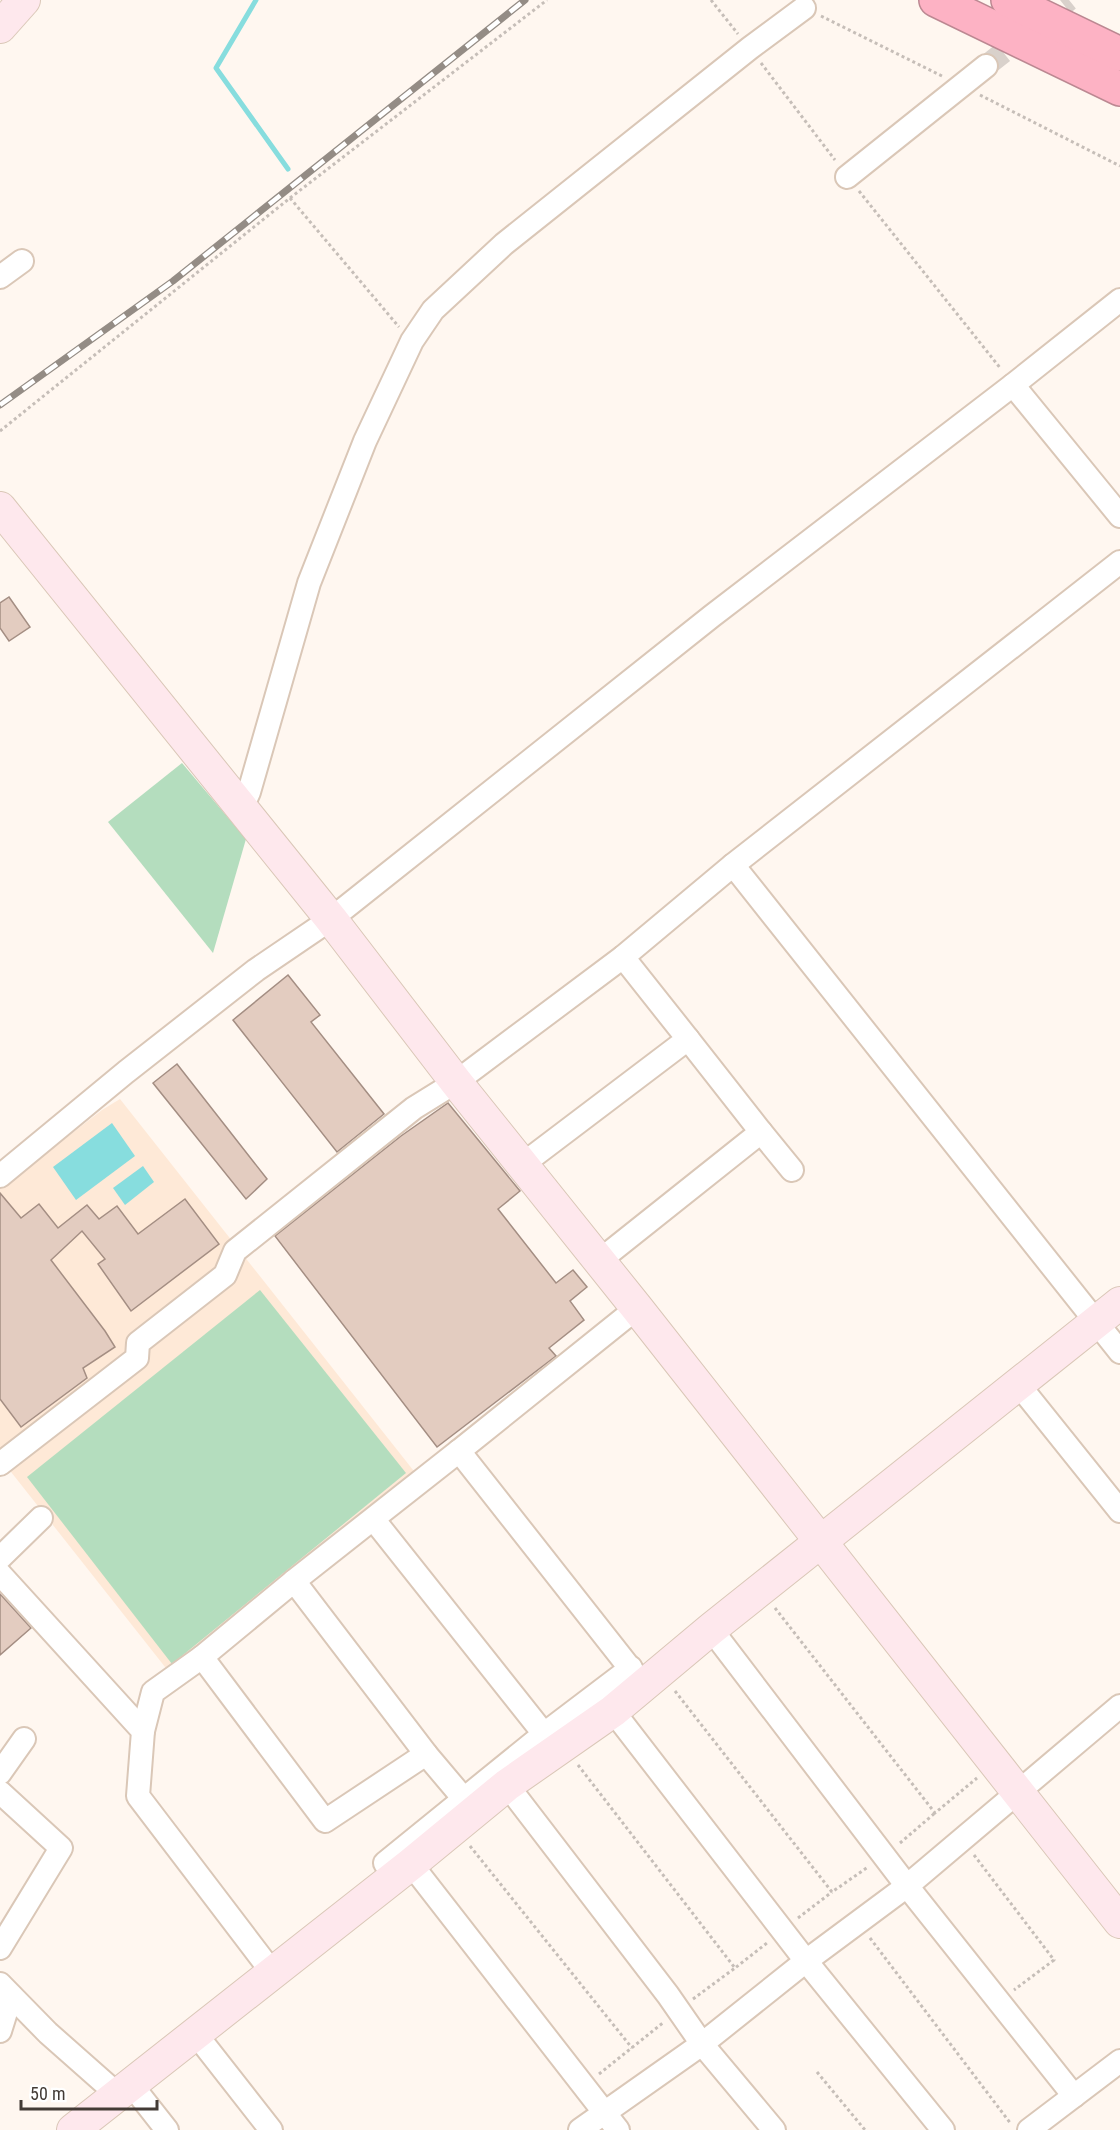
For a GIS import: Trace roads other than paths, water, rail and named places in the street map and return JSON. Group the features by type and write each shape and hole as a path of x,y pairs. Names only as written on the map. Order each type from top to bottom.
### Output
{"highway":[{"path":"936,0 1120,89"},
{"path":"1008,0 1120,54"}],"street":[{"path":"0,27 24,0"},
{"path":"241,810 249,792 309,583 365,441 412,341 433,310 504,244 750,48 804,8"},
{"path":"848,177 986,66"},
{"path":"0,277 22,261"},
{"path":"0,1176 126,1072 256,970 331,919 712,616 1120,300"},
{"path":"1013,385 1120,516"},
{"path":"0,508 331,919 456,1082 996,1762 1120,1922"},
{"path":"0,1464 137,1358 138,1343 225,1275 235,1251 414,1108 456,1082 623,957 733,865 1120,562"},
{"path":"733,865 1108,1312 1120,1352"},
{"path":"623,957 792,1170"},
{"path":"523,1164 688,1039"},
{"path":"599,1261 761,1132"},
{"path":"272,1972 138,1796 143,1731 153,1692 202,1657 637,1308"},
{"path":"73,2130 403,1870 465,1812 645,1675 711,1629 822,1543 1108,1312"},
{"path":"1018,1384 1120,1512"},
{"path":"459,1451 645,1675"},
{"path":"0,1558 41,1518"},
{"path":"374,1520 555,1743"},
{"path":"0,1574 143,1731"},
{"path":"294,1581 426,1754 465,1812"},
{"path":"711,1629 907,1886 1074,2096"},
{"path":"202,1657 325,1821 426,1754"},
{"path":"465,1812 507,1785 555,1743 613,1711 645,1675"},
{"path":"580,2130 702,2044 806,1961 907,1886 1120,1706"},
{"path":"613,1711 806,1961 943,2130"},
{"path":"0,1773 24,1739"},
{"path":"507,1785 679,2010 702,2044 774,2130"},
{"path":"0,1792 61,1848 0,1948"},
{"path":"403,1870 584,2086 618,2130"},
{"path":"0,2031 5,1990"},
{"path":"5,1990 48,2033 123,2089 167,2130"},
{"path":"195,2033 271,2130"},
{"path":"1029,2130 1120,2061"}],"water":[{"path":"112,1123 135,1156 76,1200 53,1167"},
{"path":"143,1166 154,1182 125,1205 113,1188"}],"waterway":[{"path":"256,0 216,68 288,169"}],"tunnel":[{"path":"986,66 1069,0"}],"railway":[{"path":"0,405 173,281 525,0"}]}
